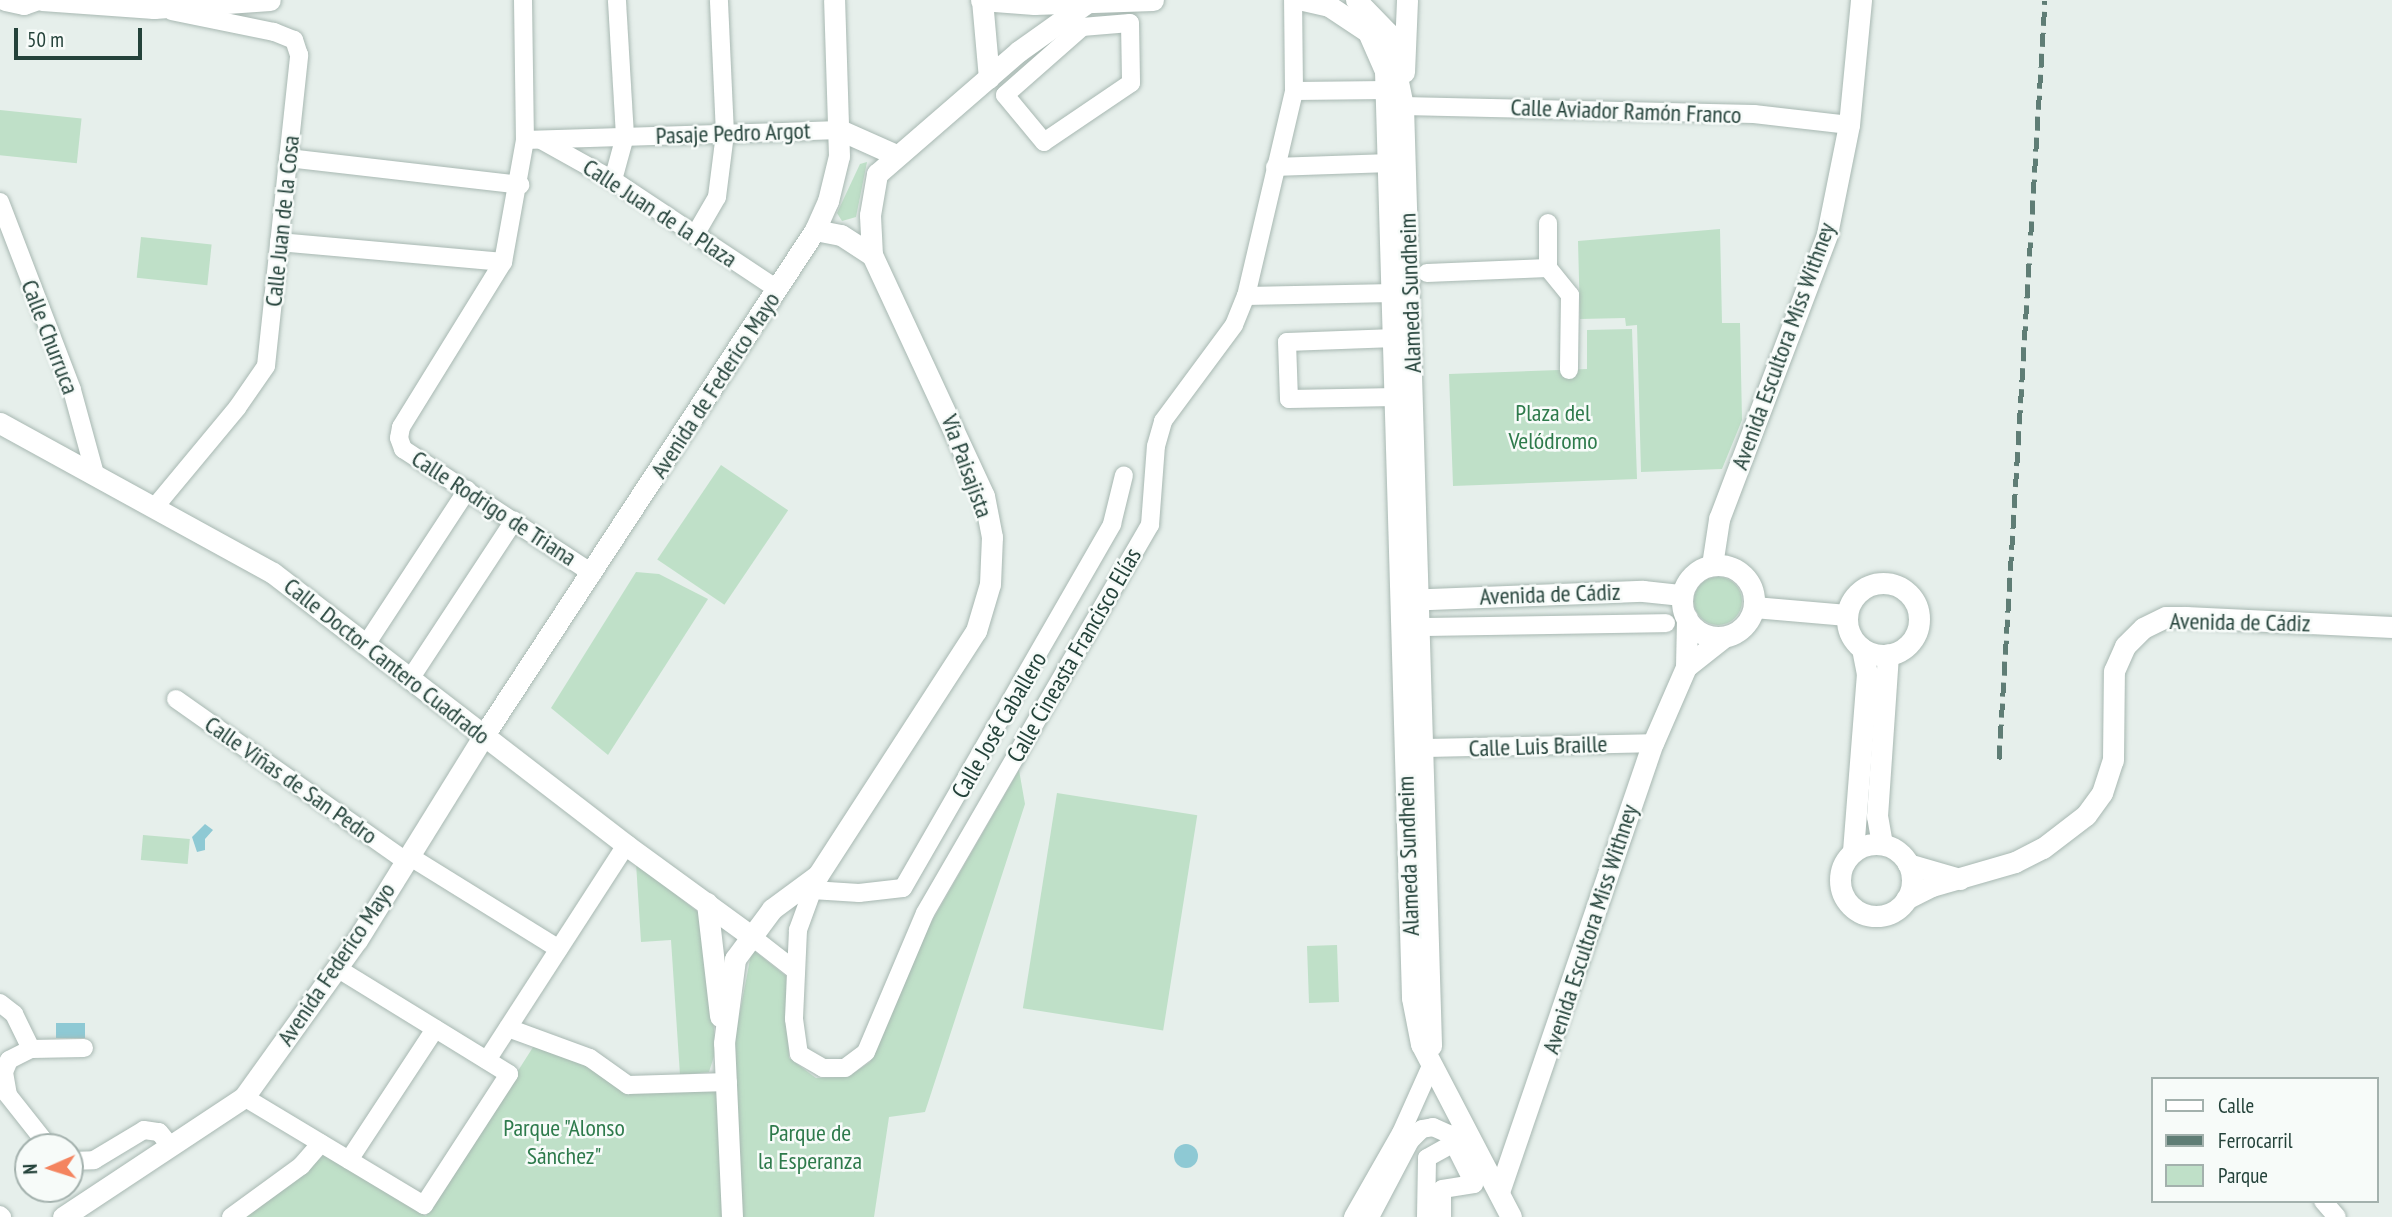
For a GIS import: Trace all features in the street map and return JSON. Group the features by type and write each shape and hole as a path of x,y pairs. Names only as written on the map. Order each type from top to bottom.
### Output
{"street":[{"path":"5,0 24,4 35,0"},
{"path":"41,0 102,2 154,8 270,0"},
{"path":"279,242 503,262 533,140 523,0"},
{"path":"613,180 625,136 617,0"},
{"path":"695,234 717,197 725,134 719,0"},
{"name":"Avenida de Federico Mayo","path":"484,736 593,574 815,230 828,201 841,130 834,0"},
{"path":"989,78 981,0 1153,0"},
{"name":"Calle Cineasta Francisco Elías","path":"815,882 798,930 794,1019 799,1054 823,1068 845,1068 866,1052 925,913 1150,525 1156,446 1163,421 1234,325 1246,296 1294,91 1293,0"},
{"path":"1303,0 1353,4"},
{"path":"1403,106 1407,0"},
{"name":"Avenida Escultora Miss Withney","path":"1712,565 1720,519 1827,234 1849,125 1861,0"},
{"name":"Vía Paisajista","path":"815,882 976,631 990,584 992,537 984,496 872,255 870,215 877,174 896,155 1046,30 1088,2"},
{"name":"Alameda Sundheim","path":"1353,4 1385,71 1387,90 1396,397 1410,600 1419,627 1432,1066"},
{"name":"Alameda Sundheim","path":"1353,4 1388,33 1403,106 1412,998 1416,1026 1432,1066 1511,1217"},
{"name":"Calle Juan de la Cosa","path":"154,8 294,40 299,55 266,366 237,408 155,508"},
{"path":"1130,23 1131,83 1044,142 1004,95 1082,27 1130,23"},
{"path":"1294,91 1387,90"},
{"name":"Calle Aviador Ramón Franco","path":"1403,106 1754,114 1849,125"},
{"path":"841,130 896,155"},
{"name":"Pasaje Pedro Argot","path":"533,140 841,130"},
{"name":"Calle Juan de la Plaza","path":"533,140 613,180 777,289"},
{"path":"288,158 520,185"},
{"path":"1275,167 1390,163"},
{"name":"Calle Churruca","path":"0,202 72,390 95,474"},
{"path":"1548,223 1548,268 1570,295 1569,370"},
{"path":"815,230 841,235 872,255"},
{"name":"Calle Rodrigo de Triana","path":"503,262 401,427 399,438 404,449 593,574"},
{"path":"1427,274 1548,268"},
{"path":"1246,296 1394,293"},
{"path":"1395,338 1287,342 1289,399 1396,397"},
{"name":"Calle Doctor Cantero Cuadrado","path":"0,423 273,573 412,676 484,736 626,845 751,936"},
{"name":"Calle José Caballero","path":"815,882 859,894 903,888 1096,555 1112,524 1124,475"},
{"path":"367,643 467,490"},
{"path":"412,676 514,522"},
{"path":"1419,627 1676,621 1702,633 1724,637 1744,627 1754,607 1754,595 1744,575 1723,565 1712,565 1691,577 1682,595 1676,621"},
{"path":"1892,584 1909,594 1918,612 1916,632 1905,647 1888,654 1862,648 1853,639 1847,615 1857,593 1867,586 1892,584"},
{"name":"Avenida de Cádiz","path":"1410,600 1643,591 1682,595"},
{"path":"1754,607 1847,615"},
{"name":"Avenida de Cádiz","path":"1906,899 1960,879 1985,873 2043,848 2086,815 2102,793 2117,741 2114,671 2125,646 2143,628 2166,617 2392,627"},
{"name":"Avenida Escultora Miss Withney","path":"1676,621 1686,667"},
{"name":"Avenida Escultora Miss Withney","path":"1499,1192 1653,743 1686,667 1724,637"},
{"path":"1853,851 1882,844 1898,852 1908,864 1911,888 1906,899 1883,915 1853,909 1840,884 1842,866 1853,851 1867,674 1862,648"},
{"path":"1882,844 1877,816 1888,654"},
{"name":"Calle Viñas de San Pedro","path":"176,699 407,859 559,949"},
{"name":"Avenida Federico Mayo","path":"63,1217 153,1160 244,1097 337,968 484,736"},
{"name":"Calle Luis Braille","path":"1423,748 1653,743"},
{"path":"487,1060 626,845"},
{"path":"1908,864 1960,879"},
{"path":"724,1043 735,959 772,909 815,882"},
{"path":"708,903 728,1082 732,1217"},
{"path":"751,936 796,971"},
{"path":"244,1097 424,1205 509,1074 337,968"},
{"path":"0,1003 14,1014 32,1049"},
{"path":"508,1028 590,1058 628,1085 728,1082"},
{"path":"349,1160 435,1029"},
{"path":"36,1133 26,1122 4,1082 9,1060 32,1049 84,1048"},
{"path":"1353,1217 1401,1133 1432,1066"},
{"path":"1401,1133 1428,1122 1459,1122"},
{"path":"1370,1217 1410,1141 1422,1129 1441,1128 1450,1134 1474,1184 1442,1189 1442,1217"},
{"path":"84,1160 94,1160 144,1130 159,1132 171,1147"},
{"path":"231,1217 301,1166 321,1143"},
{"path":"1426,1217 1427,1158 1452,1144"},
{"path":"2325,1203 2337,1217"}],"green space":[{"path":"0,110 82,119 77,163 0,155"},
{"path":"867,162 856,217 842,221 837,213 860,164"},
{"path":"1720,229 1722,323 1740,323 1742,420 1722,469 1641,472 1637,325 1626,326 1625,318 1580,319 1578,241"},
{"path":"141,237 212,244 207,285 137,278"},
{"name":"Plaza del Velódromo","path":"1632,329 1637,479 1453,486 1449,374 1587,369 1587,330"},
{"path":"721,465 788,510 724,605 657,560"},
{"path":"636,572 659,574 708,599 608,755 551,708"},
{"path":"1718,577 1735,584 1742,601 1735,618 1718,625 1701,618 1694,601 1701,584"},
{"name":"Parque de la Esperanza","path":"1019,770 1025,804 925,1112 889,1117 874,1217 740,1217 735,1038 752,949 786,976 789,1058 816,1078 848,1077 870,1062 929,926"},
{"path":"1057,793 1197,815 1163,1031 1023,1008"},
{"path":"143,835 190,839 188,864 141,860"},
{"path":"636,863 703,916 716,1050 709,1072 680,1075 671,940 641,942"},
{"path":"1337,945 1339,1002 1309,1003 1307,946"},
{"name":"Parque \"Alonso Sánchez\"","path":"535,1044 583,1063 629,1093 722,1089 725,1217 244,1217 324,1155 426,1216"}],"water":[{"path":"205,824 213,830 205,839 205,850 197,852 192,837"},
{"path":"56,1023 85,1023 85,1038 56,1038"},
{"path":"1186,1144 1197,1151 1198,1156 1191,1167 1186,1168 1175,1161 1174,1156 1181,1145"}],"railway":[{"path":"1999,759 2045,0"}]}
